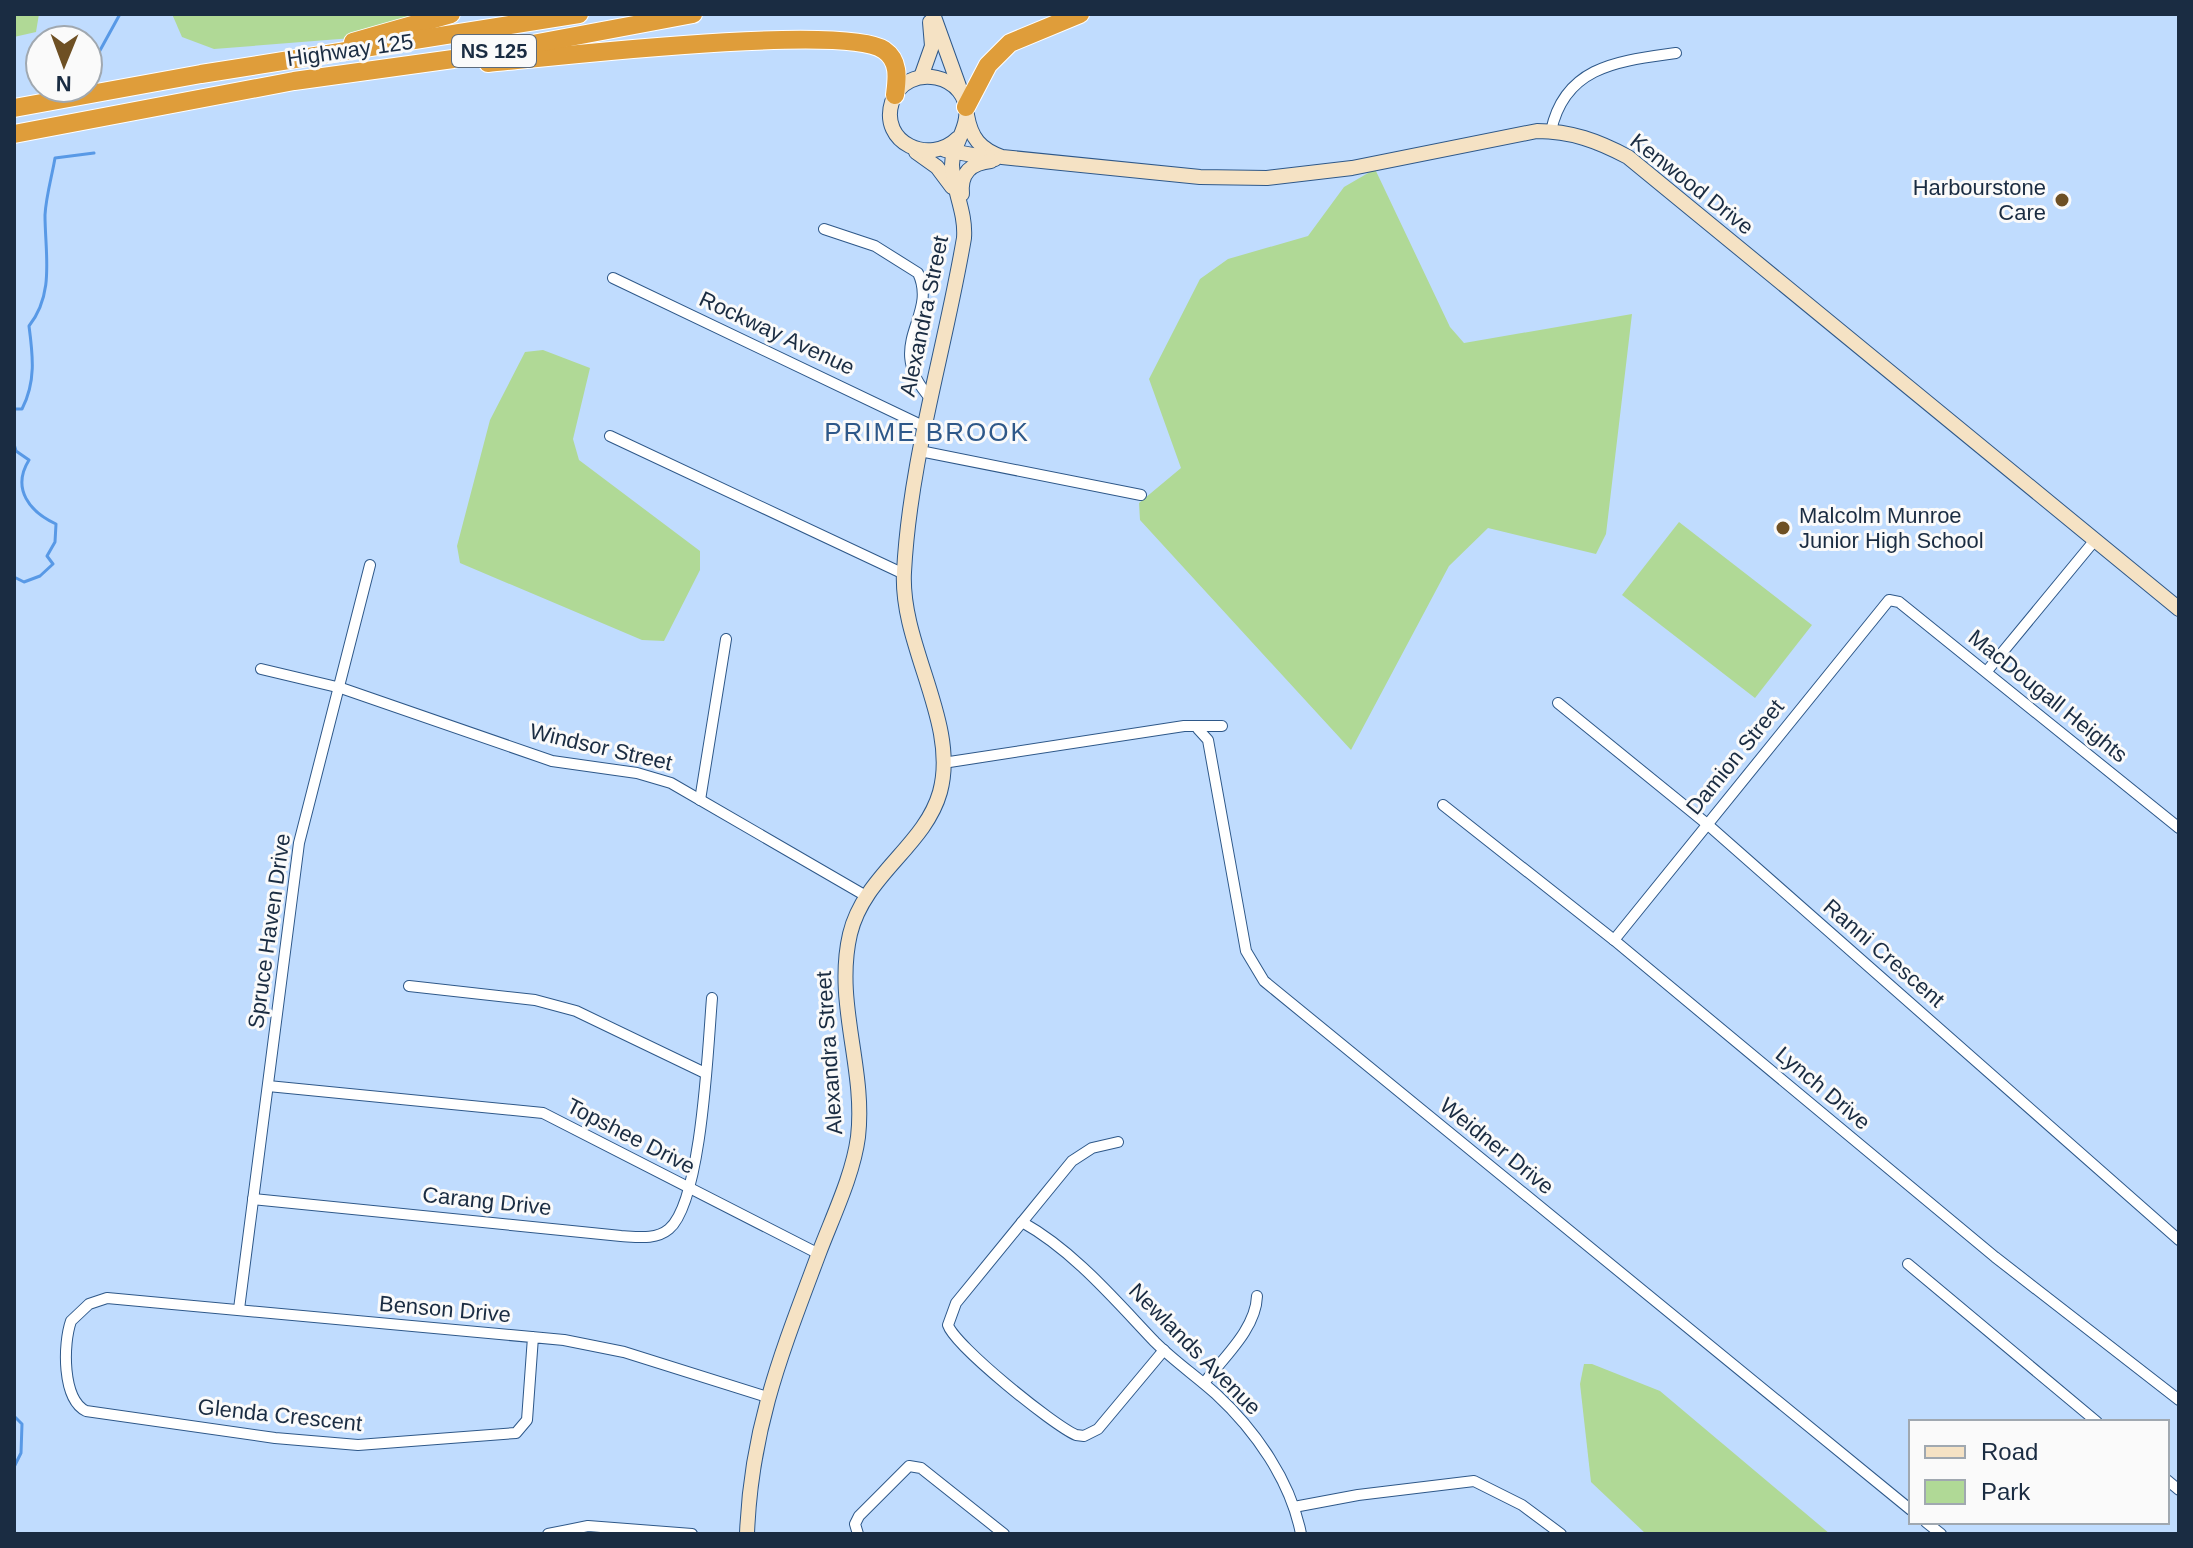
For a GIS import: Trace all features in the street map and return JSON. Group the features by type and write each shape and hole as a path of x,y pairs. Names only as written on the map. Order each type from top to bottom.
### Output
{"highway":[{"path":"292,61 451,14"},
{"name":"Highway 125","path":"14,108 579,14"},
{"name":"Highway 125","path":"14,134 294,81 453,59 693,14"},
{"path":"966,107 988,65 1010,43 1080,14"},
{"path":"294,81 740,42 821,41 864,44 885,51 896,65 895,95"}],"main road":[{"path":"921,77 932,46 931,14"},
{"name":"Kenwood Drive","path":"931,14 966,107 970,131 979,144 1004,159"},
{"path":"909,147 929,152 951,146 966,107 947,80 921,77 904,85 895,95 891,121 899,139 909,147 937,167 963,206"},
{"name":"Kenwood Drive","path":"951,146 1004,159 1200,177 1267,178 1352,168 1526,132 1551,131 1581,136 1628,157 2179,609"},
{"name":"Alexandra Street","path":"747,1534 749,1480 767,1397 858,1137 859,1106 844,983 850,933 866,896 930,815 940,791 943,763 937,723 909,626 904,574 923,426 964,238 963,206 952,169 951,146"},
{"path":"963,206 964,174 979,163 1004,159"}],"street":[{"path":"1551,131 1556,108 1594,71 1618,62 1676,53"},
{"path":"824,229 875,246 918,273 922,293 908,360 916,383 931,399"},
{"name":"Rockway Avenue","path":"613,278 923,426"},
{"path":"610,436 904,574"},
{"path":"920,451 1141,495"},
{"path":"1987,671 2095,540"},
{"name":"Spruce Haven Drive","path":"239,1309 299,843 370,565"},
{"name":"MacDougall Heights","path":"1889,600 1899,602 1987,671 2179,828"},
{"name":"Damion Street","path":"1614,940 1889,600"},
{"path":"700,800 726,639"},
{"name":"Windsor Street","path":"261,669 341,688 552,761 637,773 671,783 866,896"},
{"name":"Ranni Crescent","path":"1558,703 1707,824 2179,1240"},
{"path":"943,763 1184,726 1198,729 1222,726"},
{"name":"Weidner Drive","path":"1198,729 1208,740 1246,951 1264,981 1909,1508"},
{"name":"Lynch Drive","path":"1443,805 1614,940 1984,1248 2179,1400"},
{"path":"409,986 535,1000 576,1011 705,1073"},
{"path":"691,1189 712,998"},
{"name":"Topshee Drive","path":"268,1086 543,1113 819,1254"},
{"path":"1118,1142 1079,1155 952,1310 948,1325 962,1345 1060,1426 1084,1436 1105,1422 1164,1350"},
{"name":"Carang Drive","path":"253,1199 644,1237 656,1236 671,1227 691,1189"},
{"name":"Newlands Avenue","path":"1022,1222 1104,1288 1164,1350 1232,1409 1279,1474 1294,1507 1301,1534"},
{"path":"1908,1264 2095,1420"},
{"path":"1204,1383 1248,1326 1255,1313 1257,1296"},
{"name":"Benson Drive","path":"112,1298 533,1337 624,1352 767,1397"},
{"name":"Glenda Crescent","path":"112,1298 89,1304 70,1324 68,1386 79,1407 285,1439 370,1445 519,1432 527,1420 533,1337"},
{"path":"858,1534 855,1524 859,1516 897,1474 914,1466 946,1487 1004,1534"},
{"path":"1294,1507 1358,1495 1474,1481 1522,1505 1561,1534"},
{"path":"548,1534 588,1526 692,1534"}],"green space":[{"path":"14,14 39,14 37,24 24,24 24,35 14,37"},
{"path":"172,14 425,14 403,34 214,49 182,37"},
{"path":"1375,169 1450,327 1464,343 1632,314 1606,534 1596,554 1488,528 1449,566 1351,750 1140,520 1139,503 1181,468 1149,379 1200,279 1228,259 1308,236 1344,187"},
{"path":"543,350 590,368 573,439 579,460 700,551 700,570 664,641 642,640 460,563 457,546 490,420 525,352"},
{"path":"1679,522 1812,625 1755,698 1622,595"},
{"path":"1584,1364 1592,1364 1660,1391 1830,1534 1646,1534 1591,1482 1580,1384"}],"waterway":[{"path":"104,43 120,14"},
{"path":"14,409 22,409 31,379 29,326 37,313 45,287 45,215 55,158 94,153"},
{"path":"14,444 16,451 29,460 22,481 26,498 38,513 56,524 55,542 47,556 53,564 40,576 24,582 14,577"},
{"path":"14,1416 22,1424 21,1453 14,1467"}],"place":[{"name":"Harbourstone Care","path":"2062,200"},
{"name":"Malcolm Munroe Junior High School","path":"1783,528"}],"district":[{"name":"PRIME BROOK","path":"927,432"}]}
